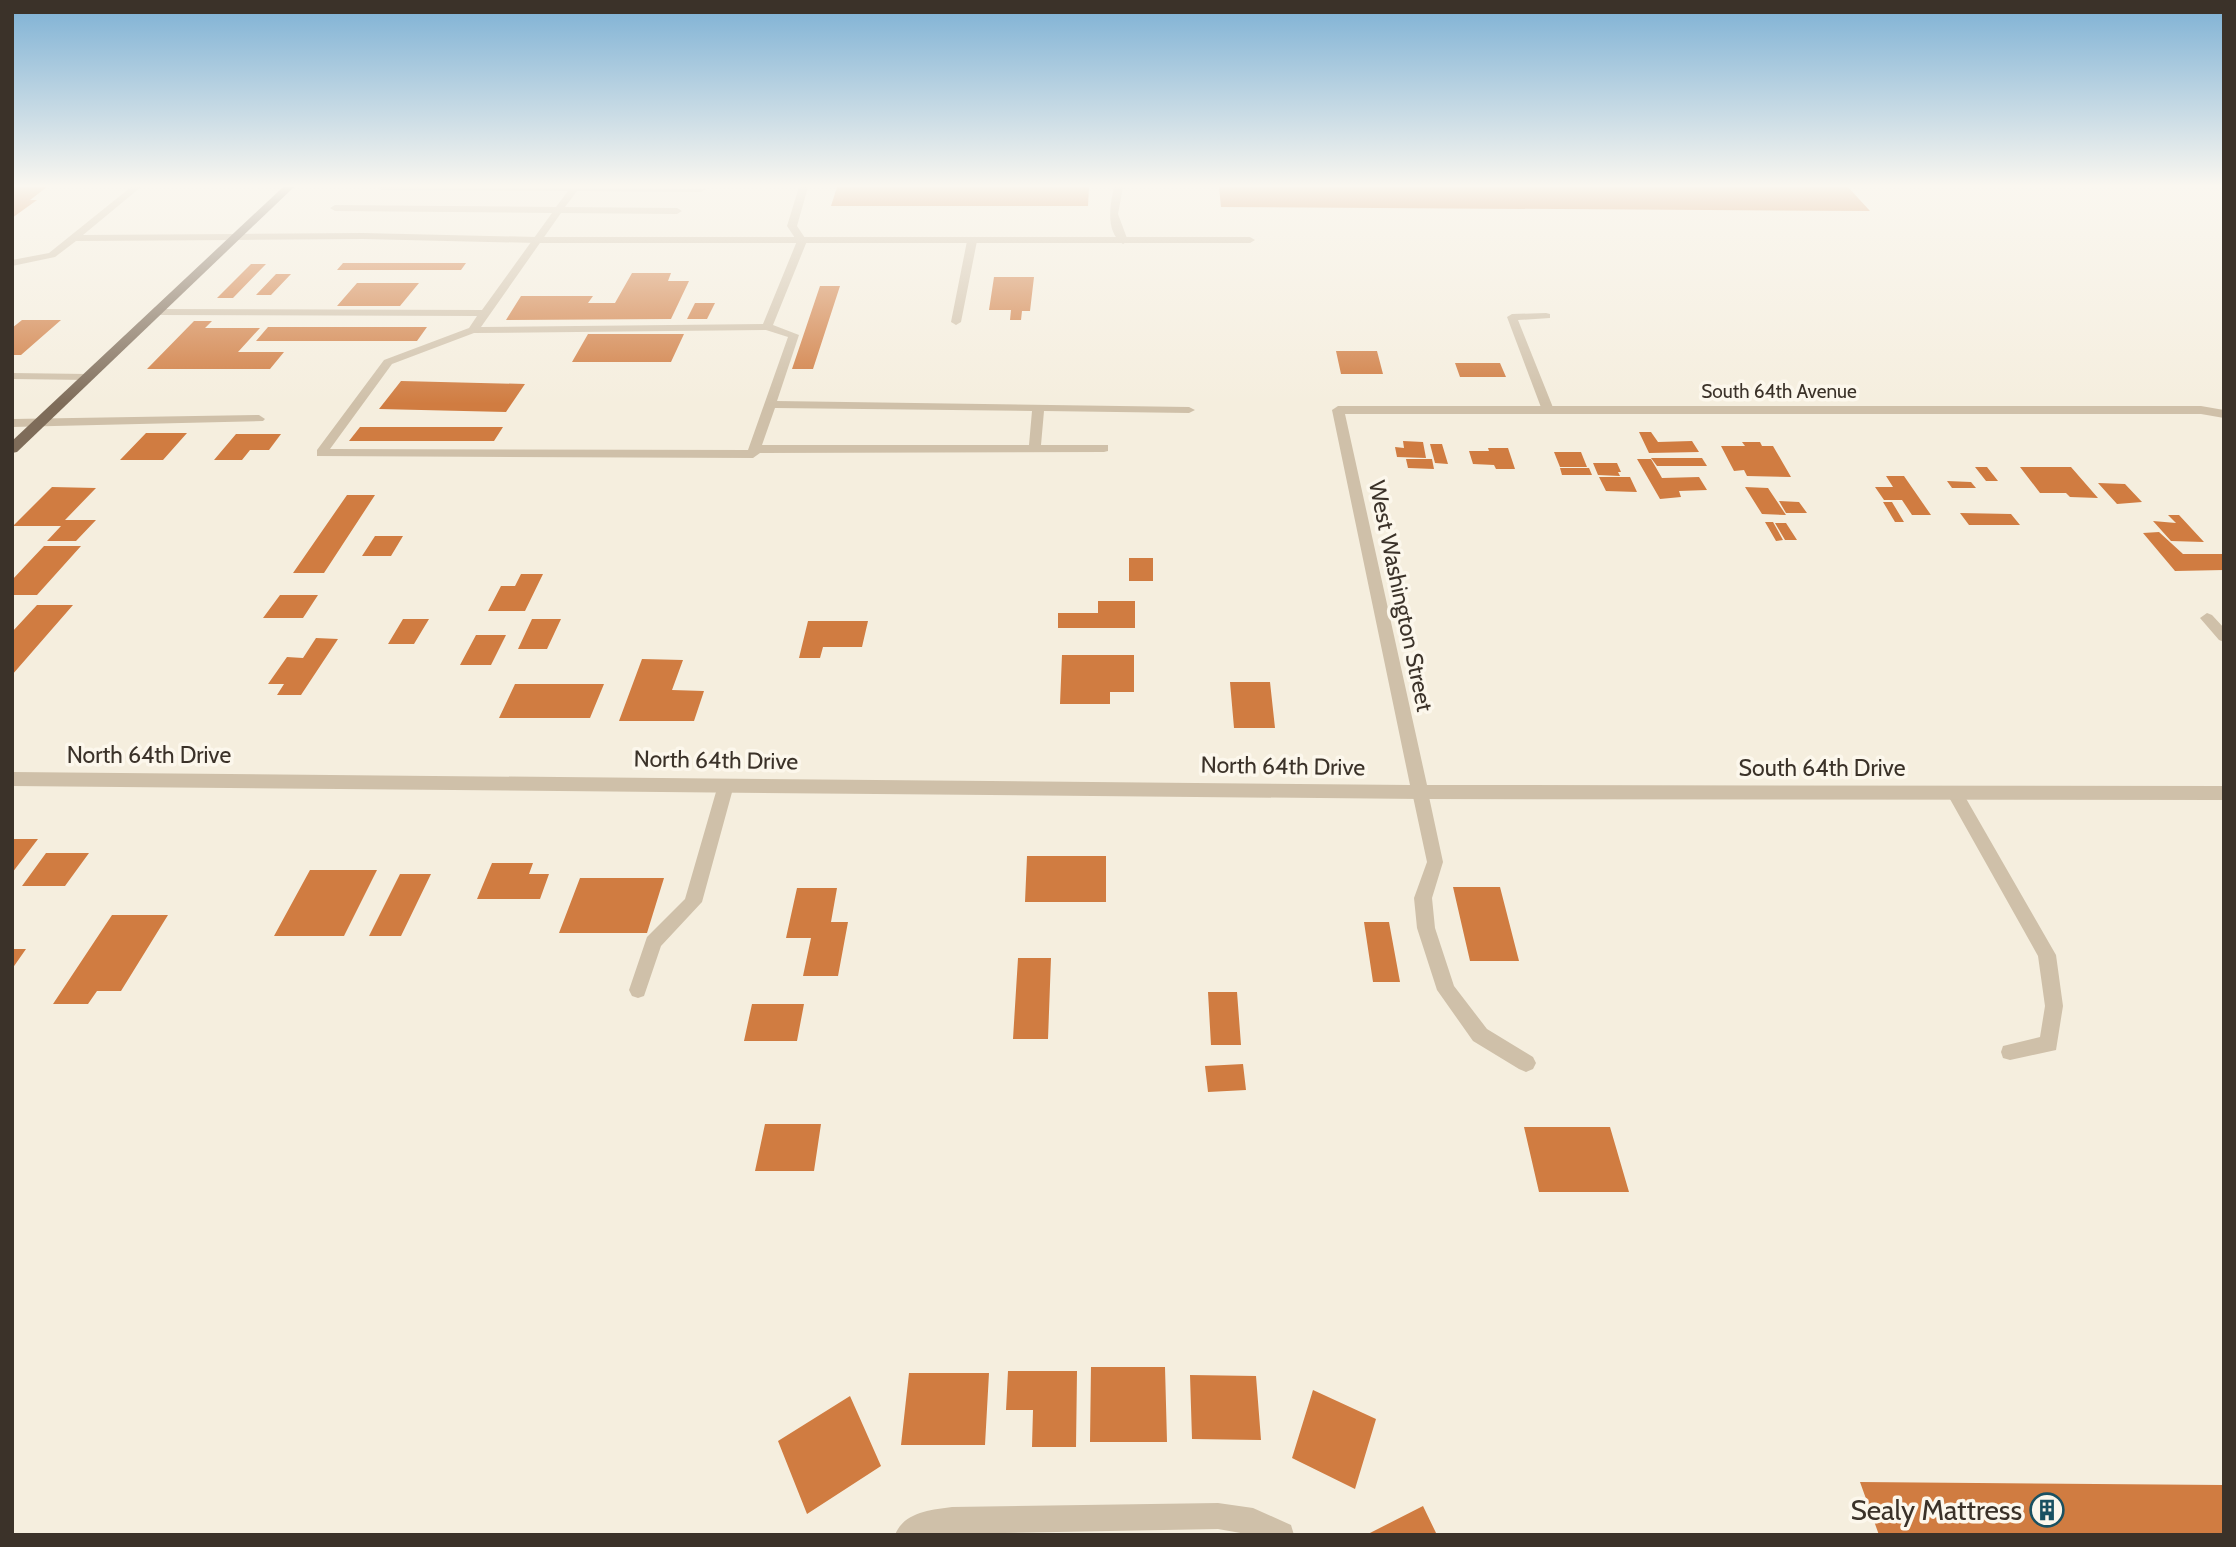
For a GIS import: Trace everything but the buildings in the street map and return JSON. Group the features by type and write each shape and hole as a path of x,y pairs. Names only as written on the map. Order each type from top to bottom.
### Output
{"main road":[{"path":"12,449 213,259"}],"street":[{"name":"South 64th Avenue","path":"1338,410 2222,413"},
{"name":"West Washington Street","path":"1338,410 1420,792"},
{"name":"North 64th Drive","path":"12,779 1420,792"},
{"name":"South 64th Drive","path":"1420,792 2224,793"},
{"path":"908,1535 924,1524 952,1520 1090,1527 1217,1516 1253,1521 1281,1535"}],"lane":[{"path":"12,263 31,259"},
{"path":"473,330 523,259"},
{"path":"767,327 795,259"},
{"path":"956,322 968,259"},
{"path":"157,312 283,312 357,316 485,313"},
{"path":"1546,316 1513,317 1548,410"},
{"path":"767,327 794,335 753,454 321,453 388,362 473,330 767,327"},
{"path":"12,376 88,377"},
{"path":"770,404 1189,411"},
{"path":"1035,448 1038,408"},
{"path":"12,422 259,419"},
{"path":"754,449 1104,448"},
{"path":"2207,618 2224,637"},
{"path":"638,990 653,942 693,902 726,785"},
{"path":"1420,792 1435,862 1423,898 1426,928 1446,990 1480,1035 1526,1063"},
{"path":"1954,792 2048,955 2054,1006 2049,1044 2010,1052"}],"place":[{"name":"Sealy Mattress","path":"2047,1510"}]}
